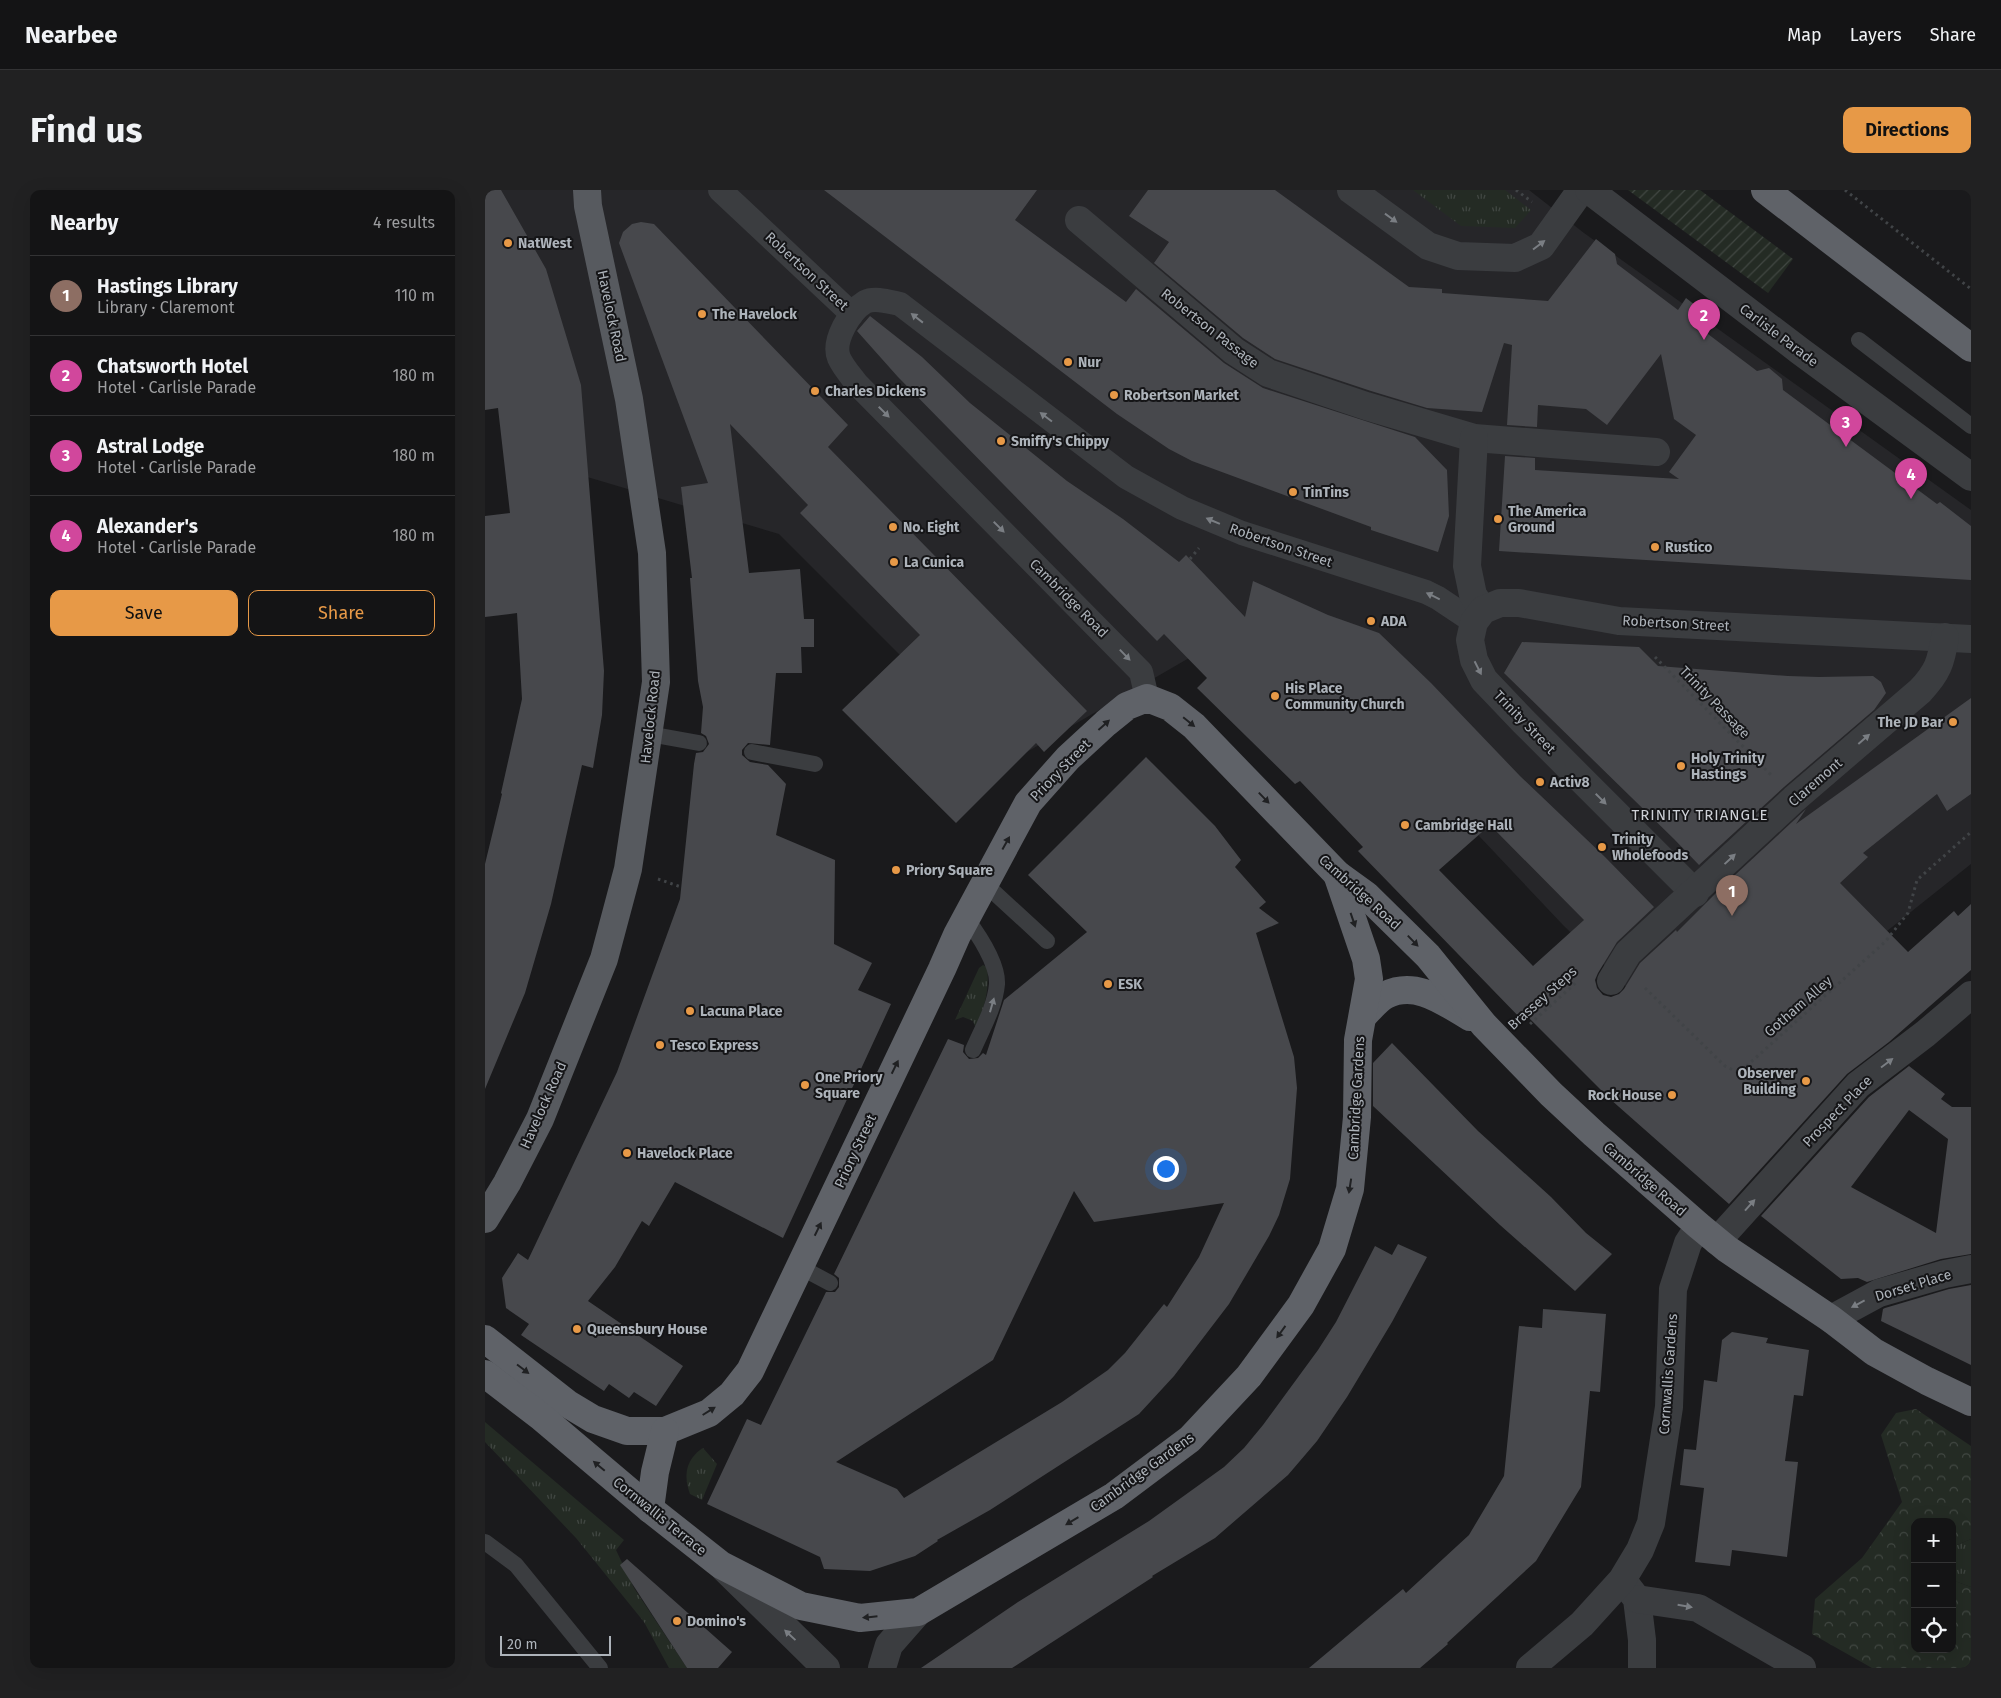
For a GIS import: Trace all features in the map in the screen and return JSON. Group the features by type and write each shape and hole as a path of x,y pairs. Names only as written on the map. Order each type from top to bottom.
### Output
{"highway":[{"path":"1765,190 1971,348"},
{"name":"Cambridge Road","path":"1147,698 1170,707 1195,726 1337,874 1366,895 1421,950 1484,1025 1551,1094 1708,1234 1831,1319 1874,1352 1971,1402"},
{"name":"Priory Street","path":"665,1431 709,1413 732,1394 749,1371 966,918 1027,803 1068,758 1106,723 1127,706 1147,698"},
{"name":"Cambridge Gardens","path":"721,1565 801,1606 860,1618 918,1612 1114,1496 1189,1439 1249,1376 1301,1305 1331,1249 1350,1189 1357,1117 1358,1040 1369,979 1366,959 1337,874"},
{"name":"Cambridge Gardens","path":"1363,1016 1385,995 1405,989 1430,994 1484,1025"},
{"path":"485,1339 568,1404 593,1419 627,1431 665,1431 655,1472 650,1509"},
{"name":"Cornwallis Terrace","path":"485,1374 540,1416 650,1509 721,1565"}],"main road":[{"name":"Havelock Road","path":"485,1219 507,1183 540,1119 604,959 628,869 656,682 652,553 629,399 588,206 587,190"}],"street":[{"name":"Robertson Street","path":"720,190 852,314 866,301 882,300 900,304 1125,477 1182,508 1242,533 1426,592 1479,616 1499,603 1519,602 1619,621 1958,638"},
{"path":"1351,190 1428,246 1458,256 1515,258 1541,246 1581,190"},
{"name":"Carlisle Parade","path":"1589,190 1800,351 1971,477"},
{"name":"Robertson Passage","path":"1079,220 1234,350 1268,373 1366,406 1474,438 1656,452"},
{"name":"Cambridge Road","path":"852,314 840,332 838,357 857,384 1141,672 1147,698"},
{"path":"1474,438 1467,566 1479,616"},
{"name":"Trinity Street","path":"1479,616 1469,640 1474,660 1484,680 1695,893"},
{"name":"Claremont","path":"1615,973 1628,953 1795,799 1920,692 1934,677 1942,657 1958,638"},
{"name":"Prospect Place","path":"1708,1234 1858,1085 1925,1034 1971,995"},
{"name":"Cornwallis Gardens","path":"1529,1668 1582,1624 1629,1589 1651,1523 1669,1407 1673,1289 1683,1255 1708,1234"},
{"name":"Dorset Place","path":"1831,1319 1879,1293 1945,1274 1971,1269"},
{"name":"Cornwallis Terrace","path":"721,1565 779,1624 826,1668"},
{"path":"1642,1668 1641,1640 1629,1589 1698,1608 1803,1668"},
{"path":"882,1668 889,1645 918,1612"}],"lane":[{"path":"1859,340 1971,426"},
{"path":"649,734 699,743"},
{"path":"752,752 815,764"},
{"path":"984,883 1047,941"},
{"path":"966,918 977,933 994,968 997,984 992,1008 973,1050"},
{"path":"800,1266 830,1283"},
{"path":"485,1542 516,1565 600,1668"}],"path":[{"path":"1845,190 1971,289"},
{"name":"Trinity Passage","path":"1654,656 1795,799"},
{"name":"Gotham Alley","path":"1615,973 1661,1002 1725,1066 1737,1072 1743,1070 1885,942 1908,913 1917,880 1971,832"},
{"name":"Brassey Steps","path":"1506,1046 1579,980"}],"shaded area":[{"path":"485,190 1529,190 1584,233 1971,510 1971,864 1887,931 1721,1079 1563,925 1480,837 1361,694 1265,614 1008,763 779,534 547,465"}],"green space":[{"path":"1413,190 1505,190 1531,210 1515,228 1461,226"},
{"path":"1628,190 1700,190 1793,259 1768,293"},
{"path":"983,965 987,967 987,991 976,1029 973,1021 963,1017 955,1020 979,968"},
{"path":"1916,1409 1971,1446 1971,1539 1956,1545 1956,1518 1911,1518 1911,1653 1956,1653 1956,1581 1971,1587 1971,1668 1872,1668 1812,1634 1815,1599 1862,1558 1902,1502 1881,1435 1896,1413"},
{"path":"485,1422 624,1540 616,1550 634,1588 687,1668 669,1668 644,1622 576,1538 485,1442"},
{"path":"703,1448 717,1464 702,1500 690,1494 687,1474 693,1457"},
{"path":"1971,1539 1971,1587 1956,1581 1956,1545"}],"building":[{"path":"485,190 501,190 546,269 581,385 604,671 602,715 593,768 582,765 551,904 525,993 485,1089 485,864 522,699 517,613 485,617 485,516 510,513 498,408 485,410"},
{"path":"824,190 1037,190 1015,220 1126,302 1136,289 1224,363 1263,388 1415,437 1447,470 1449,516 1438,552 1371,530 1371,527 1192,461 1169,449 1117,414"},
{"path":"1148,190 1275,190 1409,287 1442,289 1442,293 1548,301 1596,239 1615,254 1617,264 1678,310 1686,298 1709,316 1700,328 1757,371 1769,368 1782,379 1783,390 1937,504 1940,502 1971,526 1971,580 1499,551 1505,456 1535,458 1535,470 1679,479 1669,472 1696,435 1674,419 1661,354 1607,425 1586,409 1538,405 1537,427 1507,425 1512,345 1504,343 1482,412 1427,408 1371,391 1275,359 1243,338 1154,263 1169,242 1129,216"},
{"path":"641,222 654,224 848,425 828,447 1087,711 1044,752 1036,743 956,823 842,710 920,635 800,513 808,505 730,424 749,573 800,569 804,619 814,619 814,647 801,647 802,673 776,673 770,745 748,743 742,750 742,755 750,762 768,765 786,784 776,835 835,860 834,944 872,963 858,990 891,1004 783,1238 675,1182 649,1226 642,1221 615,1267 588,1301 683,1366 656,1406 634,1392 629,1398 609,1384 604,1391 521,1335 529,1324 506,1308 502,1278 518,1253 528,1260 617,1072 680,899 696,753 703,752 709,744 706,736 701,733 703,707 698,681 690,578 692,578 681,487 708,483 619,243 623,232 632,224"},
{"path":"870,316 922,357 970,403 1067,481 1123,519 1179,562 1186,555 1245,617 1253,581 1328,615 1379,633 1431,683 1520,776 1654,907 1617,942 1598,973 1595,980 1597,988 1603,995 1611,997 1619,994 1640,963 1676,930 1677,932 1806,809 1796,824 1971,698 1971,794 1947,811 1937,794 1863,853 1868,857 1840,883 1908,952 1954,911 1958,916 1971,904 1971,970 1889,1042 1847,1074 1729,1204 1610,1099 1529,1018 1524,1022 1358,851 1363,847 1300,781 1295,784 1197,688 1207,678 1164,634 1157,641 898,377 857,331","holes":["1490,825 1584,920 1533,966 1439,870"]},
{"name":"Holy Trinity Hastings","path":"1522,642 1639,647 1658,666 1788,676 1873,676 1881,682 1886,693 1874,710 1784,787 1699,865 1504,673"},
{"path":"1146,757 1215,826 1241,860 1235,867 1266,902 1259,908 1279,923 1256,933 1294,1057 1297,1088 1290,1179 1279,1215 1269,1236 1229,1304 1174,1376 1139,1414 990,1510 937,1540 915,1556 870,1571 824,1569 820,1557 707,1504 747,1419 761,1425 826,1292 835,1292 839,1287 839,1278 834,1274 948,1039 964,1045 963,1052 969,1059 978,1058 983,1053 986,1055 1004,1000 1087,932 1028,875","holes":["1074,1191 1094,1222 1224,1203 1199,1257 1167,1307 1164,1304 1125,1353 1108,1370 1062,1402 904,1498 897,1489 836,1462 993,1360"]},
{"path":"1392,1043 1478,1131 1551,1197 1586,1233 1612,1254 1575,1291 1500,1225 1373,1106 1373,1063"},
{"path":"1909,1066 1945,1094 1941,1099 1952,1107 1971,1107 1971,1254 1941,1259 1867,1282 1858,1278 1841,1279 1761,1216 1869,1097","holes":["1909,1110 1948,1139 1936,1233 1851,1187"]},
{"path":"1398,1244 1427,1257 1392,1322 1347,1397 1317,1441 1288,1475 1215,1538 1152,1576 1012,1668 921,1668 1018,1602 1149,1521 1224,1467 1244,1448 1263,1425 1318,1350 1336,1322 1375,1246 1392,1255"},
{"path":"1971,1285 1971,1365 1881,1321 1883,1309 1885,1308 1949,1289"},
{"path":"1543,1309 1606,1314 1600,1392 1590,1391 1581,1487 1536,1561 1420,1668 1309,1668 1403,1589 1406,1593 1469,1535 1504,1476 1519,1326 1542,1328"},
{"path":"1732,1332 1768,1338 1766,1343 1809,1350 1803,1396 1794,1395 1785,1461 1798,1462 1787,1557 1732,1550 1730,1566 1695,1562 1704,1488 1680,1485 1684,1449 1696,1450 1704,1380 1717,1382 1722,1340"},
{"name":"Domino's","path":"627,1559 732,1652 718,1668 687,1668 620,1565"}],"place":[{"name":"NatWest","path":"508,243"},
{"name":"The Havelock","path":"702,314"},
{"name":"Chatsworth Hotel","path":"1704,340"},
{"name":"Nur","path":"1068,362"},
{"name":"Charles Dickens","path":"815,391"},
{"name":"Robertson Market","path":"1114,395"},
{"name":"Smiffy's Chippy","path":"1001,441"},
{"name":"Astral Lodge","path":"1846,447"},
{"name":"TinTins","path":"1293,492"},
{"name":"Alexander's","path":"1911,499"},
{"name":"The America Ground","path":"1498,519"},
{"name":"No. Eight","path":"893,527"},
{"name":"Rustico","path":"1655,547"},
{"name":"La Cunica","path":"894,562"},
{"name":"ADA","path":"1371,621"},
{"name":"His Place Community Church","path":"1275,696"},
{"name":"The JD Bar","path":"1953,722"},
{"name":"Holy Trinity Hastings","path":"1681,766"},
{"name":"Activ8","path":"1540,782"},
{"name":"Cambridge Hall","path":"1405,825"},
{"name":"Trinity Wholefoods","path":"1602,847"},
{"name":"Priory Square","path":"896,870"},
{"name":"Hastings Library","path":"1732,916"},
{"name":"ESK","path":"1108,984"},
{"name":"Lacuna Place","path":"690,1011"},
{"name":"Tesco Express","path":"660,1045"},
{"name":"Observer Building","path":"1806,1081"},
{"name":"One Priory Square","path":"805,1085"},
{"name":"Rock House","path":"1672,1095"},
{"name":"Havelock Place","path":"627,1153"},
{"name":"Queensbury House","path":"577,1329"},
{"name":"Domino's","path":"677,1621"}],"district":[{"name":"TRINITY TRIANGLE","path":"1700,815"}]}
